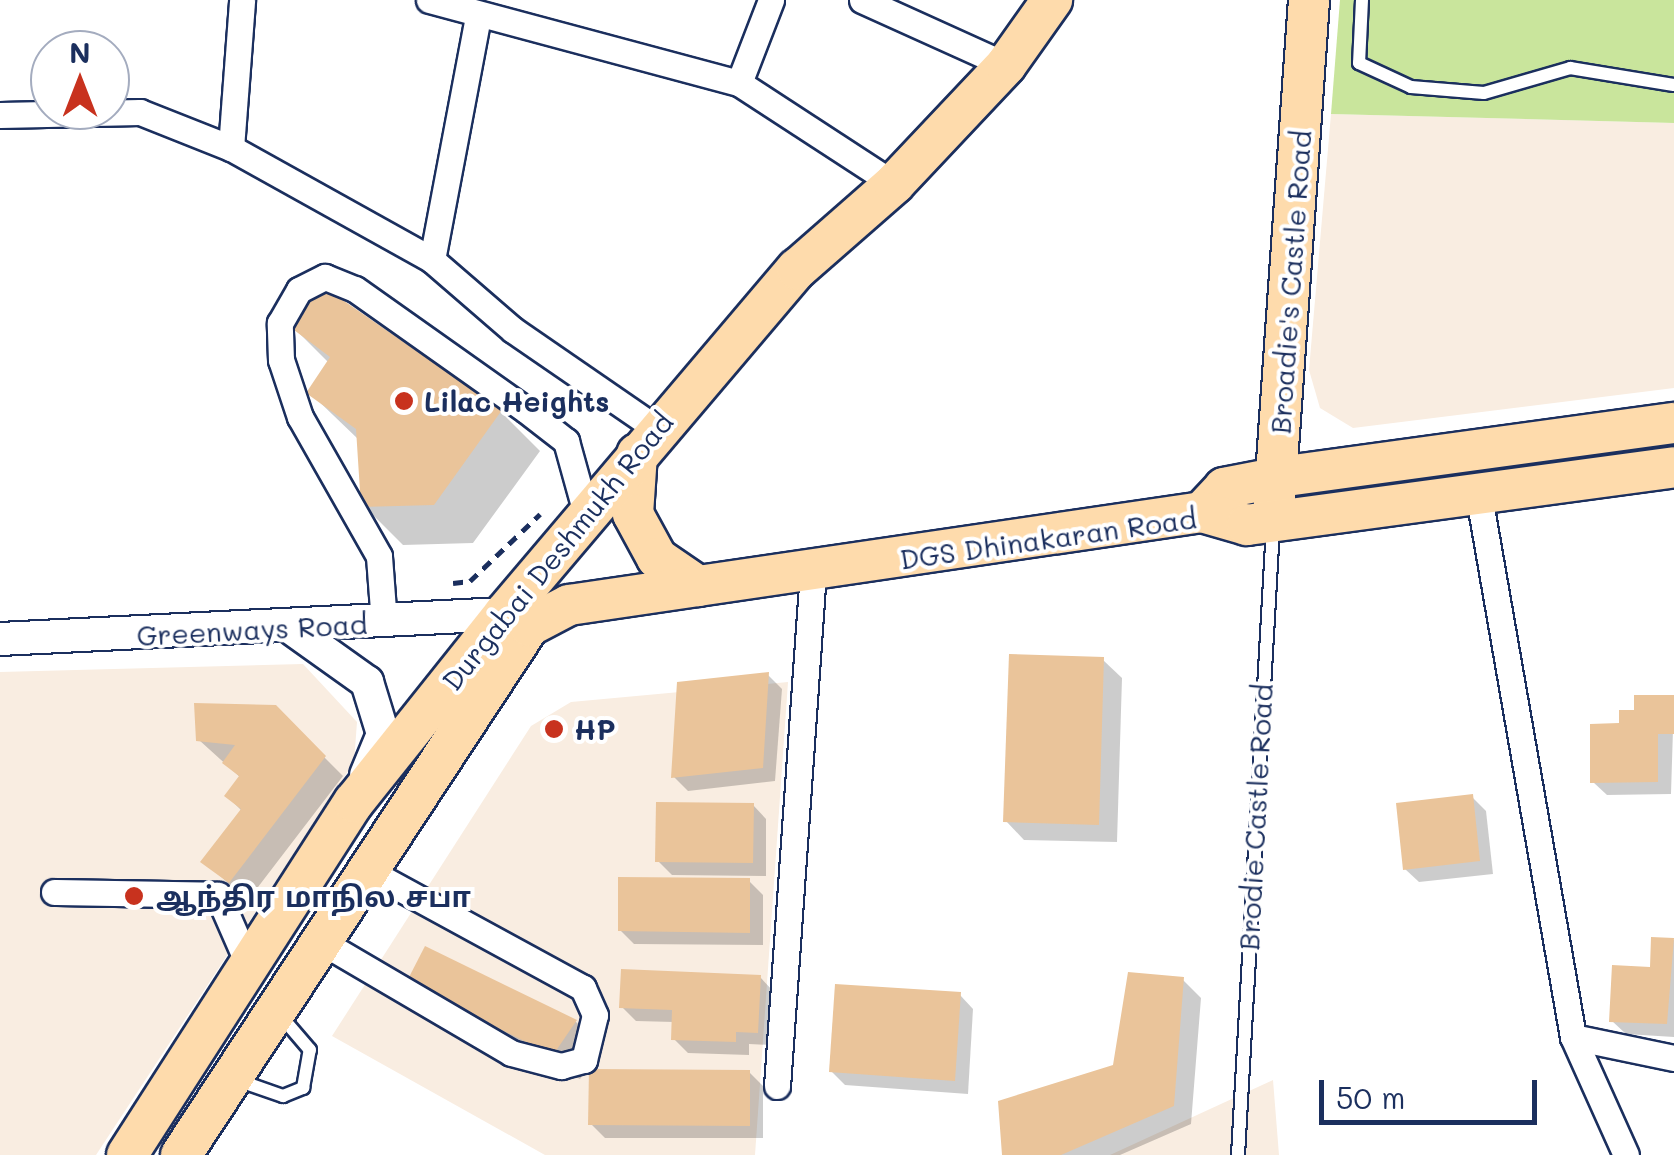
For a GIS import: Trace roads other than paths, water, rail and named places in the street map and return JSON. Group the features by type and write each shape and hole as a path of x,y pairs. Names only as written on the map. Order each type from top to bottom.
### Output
{"main road":[{"name":"Durgabai Deshmukh Road","path":"127,1155 354,802 504,614 797,269 894,184 1006,65 1052,0"},
{"name":"Broadie's Castle Road","path":"1276,478 1308,0"},
{"path":"1202,512 1224,488 1276,478 1674,424"},
{"path":"647,442 633,514 657,558 698,586"},
{"name":"DGS Dhinakaran Road","path":"698,586 1202,512 1226,524 1274,520 1674,467"},
{"name":"Brodie Castle Road","path":"1274,520 1276,478"},
{"name":"Durgabai Deshmukh Road","path":"181,1155 529,626 570,606 698,586"}],"street":[{"path":"231,148 242,0"},
{"path":"429,0 478,17 626,47 739,83 894,184"},
{"path":"739,83 771,0"},
{"path":"862,0 1006,65"},
{"path":"432,260 478,17"},
{"path":"0,114 140,112 231,148 432,260 647,442"},
{"path":"384,623 379,556 300,417 281,360 280,323 299,290 325,277 355,289 566,441 586,514"},
{"path":"1478,491 1572,1037 1626,1155"},
{"path":"776,1086 813,572"},
{"name":"Greenways Road","path":"0,638 294,630 504,614"},
{"path":"294,630 366,682 382,734 354,802"},
{"path":"322,942 511,1053 562,1066 584,1060 595,1016 583,988 368,871"},
{"path":"54,892 218,895 249,966"},
{"path":"1572,1037 1674,1058"}],"lane":[{"path":"1362,0 1359,63 1411,87 1484,93 1570,68 1674,85"},
{"name":"Brodie Castle Road","path":"1238,1155 1274,520"},
{"path":"232,1077 282,1096 303,1088 310,1050 276,1010"}],"place":[{"name":"Lilac Heights","path":"404,401"},
{"name":"HP","path":"554,729"},
{"name":"ஆந்திர மாநில சபா","path":"134,896"}]}
